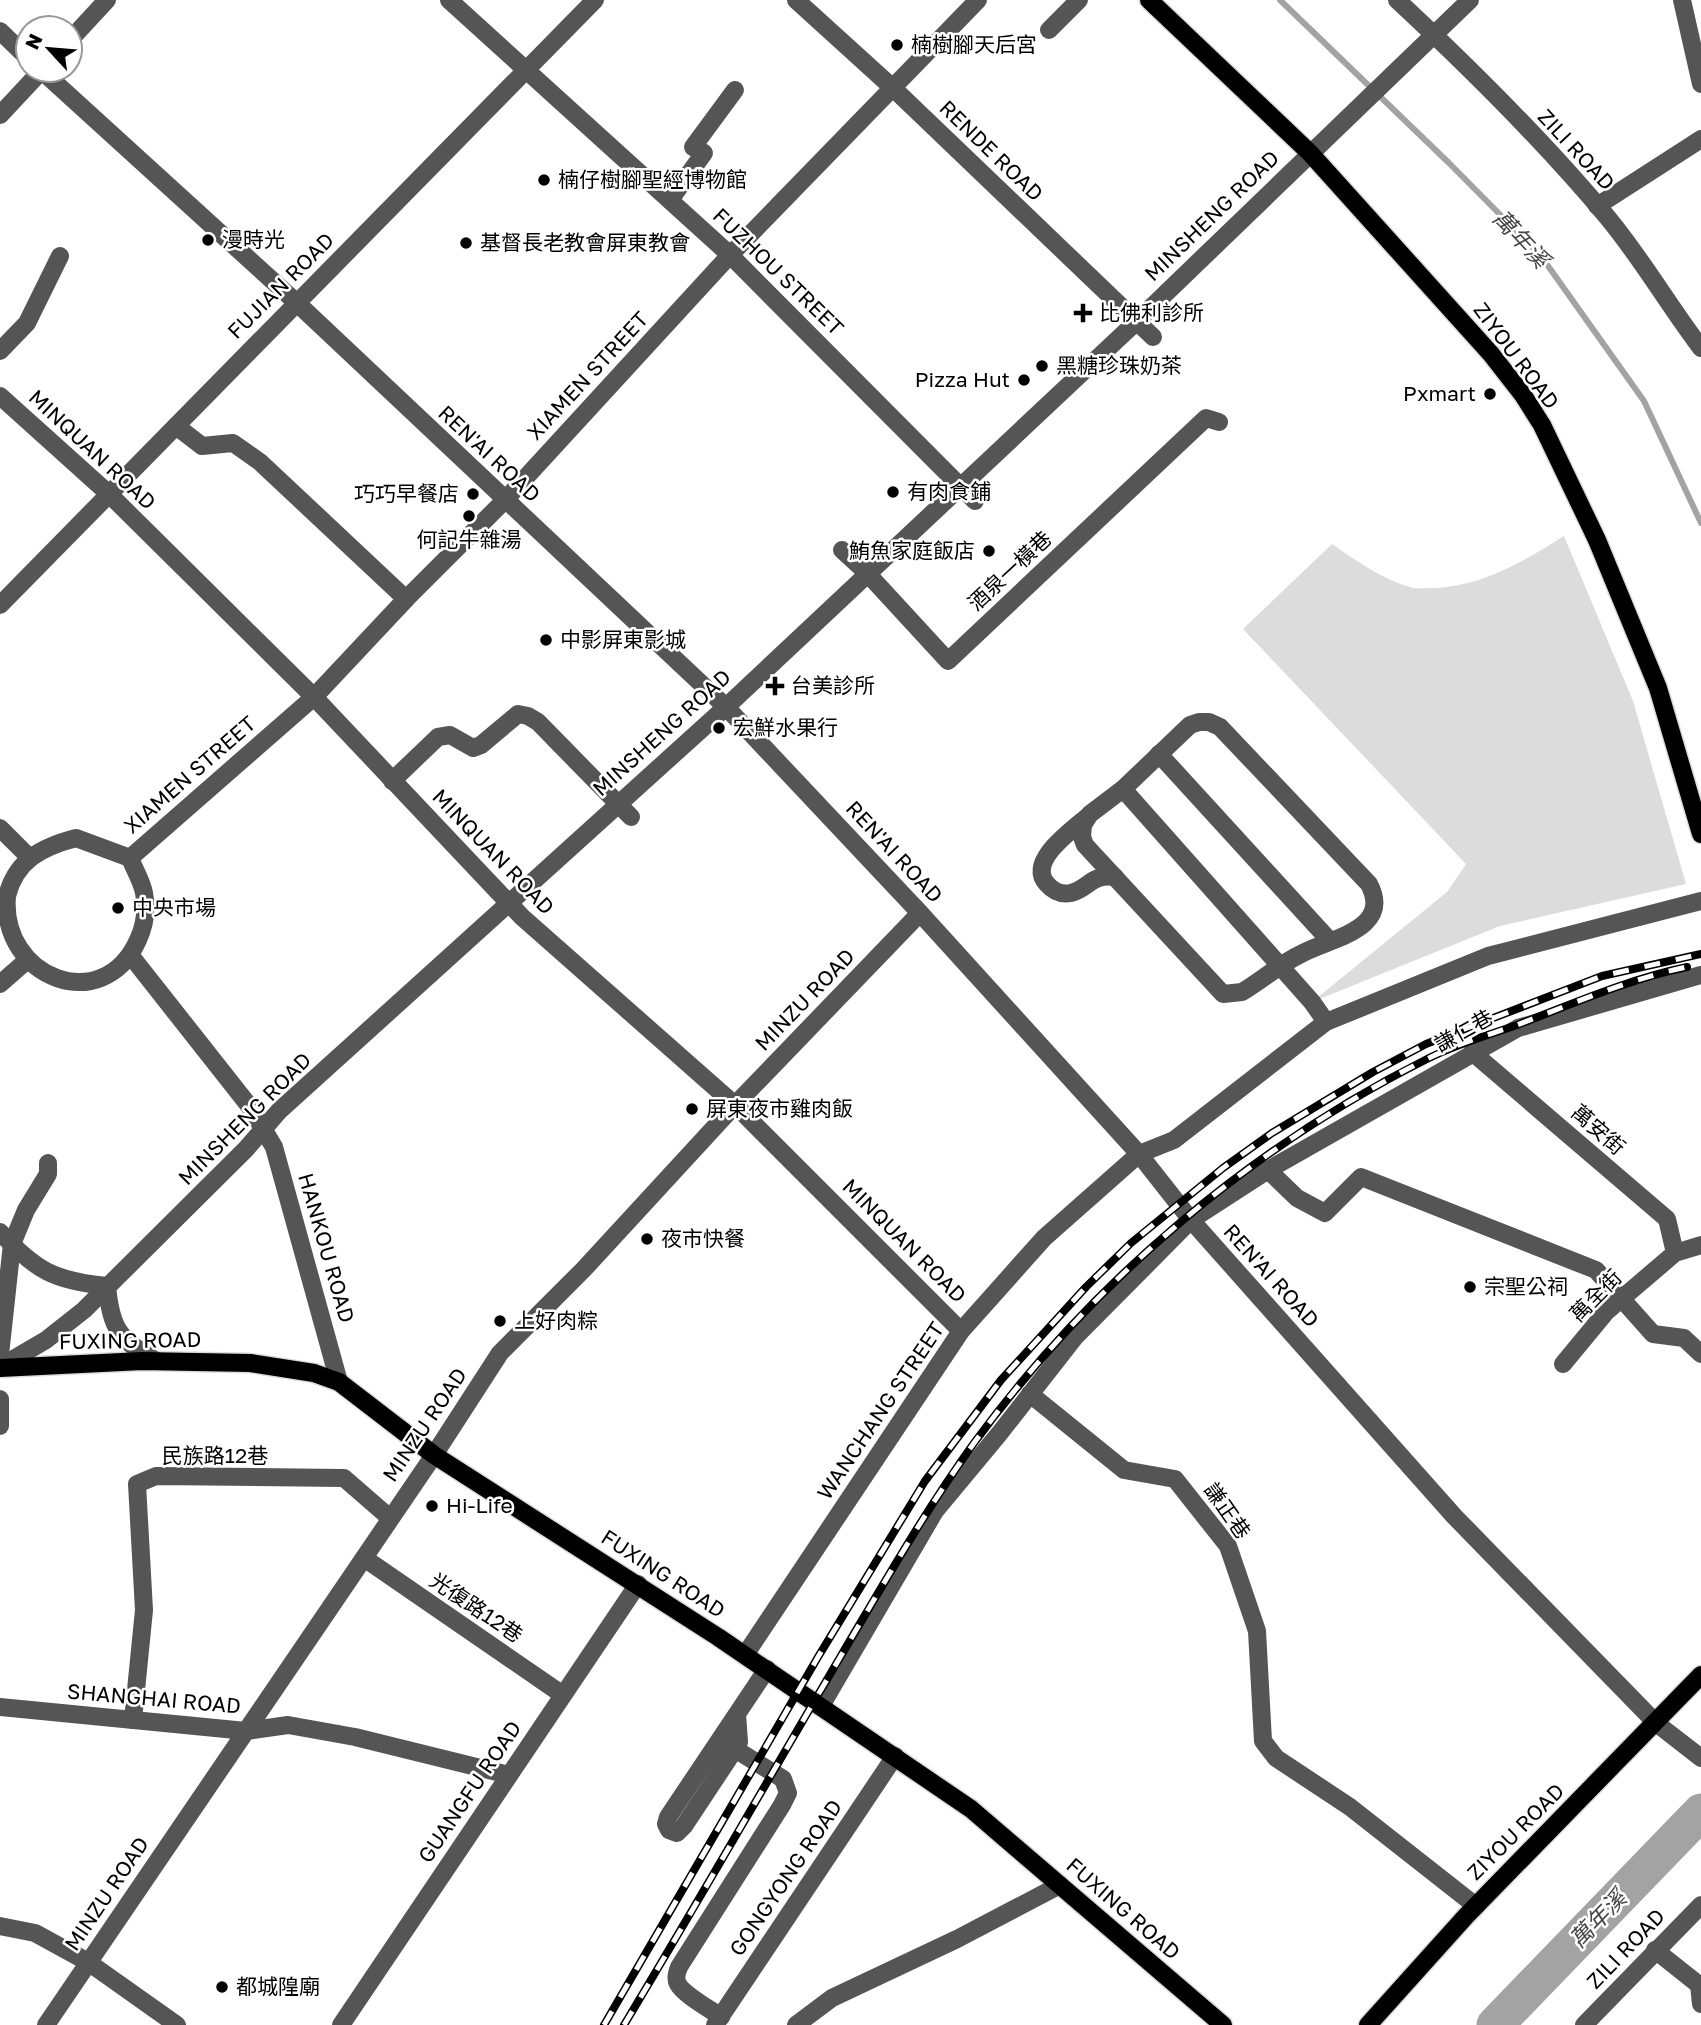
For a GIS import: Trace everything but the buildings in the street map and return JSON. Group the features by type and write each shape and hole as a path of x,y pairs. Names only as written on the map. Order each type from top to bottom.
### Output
{"main road":[{"name":"ZIYOU ROAD","path":"1149,0 1310,153 1491,354 1523,395 1542,425 1597,540 1658,688 1701,834"},
{"name":"FUXING ROAD","path":"0,1368 156,1361 250,1363 314,1373 339,1381 434,1455 745,1654 988,1821 1223,2025"},
{"name":"ZIYOU ROAD","path":"1368,2025 1476,1906 1701,1675"}],"street":[{"path":"84,25 107,0"},
{"name":"FUZHOU STREET","path":"449,0 730,255 975,500"},
{"name":"FUJIAN ROAD","path":"0,605 595,0"},
{"name":"RENDE ROAD","path":"796,0 894,89 1153,337"},
{"name":"XIAMEN STREET","path":"130,858 314,697 505,500 730,255 978,0"},
{"path":"1049,30 1079,0"},
{"name":"ZILI ROAD","path":"1397,0 1523,125 1609,219 1701,348"},
{"path":"1434,34 1470,0"},
{"path":"1682,0 1701,84"},
{"path":"0,31 14,44"},
{"name":"MINSHENG ROAD","path":"0,1368 46,1340 84,1310 279,1111 726,707 1136,322 1434,34"},
{"path":"0,115 28,84"},
{"name":"REN'AI ROAD","path":"56,84 297,303 726,707 920,913 1139,1154 1191,1220 1454,1516 1656,1723 1701,1758"},
{"path":"670,200 704,153 693,147 735,90"},
{"path":"1597,206 1701,139"},
{"path":"0,351 27,323 60,256"},
{"name":"MINQUAN ROAD","path":"0,396 109,494 314,697 510,905 735,1105 961,1331"},
{"name":"酒泉一橫巷","path":"842,550 867,573 948,661 1206,418 1219,422"},
{"path":"176,426 202,446 233,443 260,462 406,600"},
{"path":"392,781 439,737 450,735 467,746 481,746 518,714 538,722 631,817"},
{"path":"1090,814 1083,825 1082,837 1085,845 1115,877 1223,994 1242,992 1301,953 1357,929 1369,919 1375,909 1376,897 1369,884 1220,727 1209,722 1190,725 1123,789 1090,814 1045,857 1041,869 1041,878 1052,890 1063,894 1073,893 1102,875 1115,877"},
{"path":"1159,754 1330,941"},
{"path":"1123,789 1281,966 1326,1022"},
{"path":"0,828 29,858"},
{"path":"76,838 130,858 144,892 145,926 131,956 108,975 79,984 49,979 24,963 8,938 4,909 11,881 29,858 53,844 76,838"},
{"name":"WANCHANG STREET","path":"745,1654 961,1331 1044,1238 1139,1154 1174,1140 1326,1022 1488,956 1701,901"},
{"name":"MINZU ROAD","path":"46,2025 434,1455 500,1353 583,1270 735,1105 920,913"},
{"name":"HANKOU ROAD","path":"131,956 264,1128 274,1147 339,1381"},
{"path":"0,984 24,963"},
{"name":"謙仁巷","path":"1191,1220 1268,1170 1518,1028 1701,975"},
{"name":"萬安街","path":"1472,1052 1667,1219 1675,1253"},
{"path":"0,1355 6,1238 48,1174 48,1163"},
{"path":"1268,1170 1297,1198 1325,1213 1361,1177 1596,1270 1653,1334 1684,1338 1701,1354"},
{"path":"821,1706 935,1511 1075,1337 1191,1220"},
{"path":"6,1238 50,1275 77,1283 107,1286 109,1310 118,1332 130,1345 156,1361"},
{"name":"萬全街","path":"1563,1364 1606,1312 1675,1253 1701,1245"},
{"name":"謙正巷","path":"1030,1394 1124,1470 1175,1479 1228,1546 1257,1631 1263,1741 1276,1758 1350,1807 1476,1906"},
{"path":"0,1399 0,1426"},
{"name":"民族路12巷","path":"133,1720 144,1611 137,1484 156,1476 344,1478 390,1518"},
{"name":"光復路12巷","path":"363,1558 563,1695"},
{"name":"GUANGFU ROAD","path":"341,2025 638,1584"},
{"path":"737,1714 738,1742 735,1749 684,1826 677,1833 669,1830 666,1824 668,1817 737,1714 767,1670"},
{"name":"SHANGHAI ROAD","path":"0,1707 246,1731 288,1725 355,1737 509,1775"},
{"path":"718,2021 678,1984 676,1975 788,1793 783,1779 735,1749"},
{"name":"GONGYONG ROAD","path":"718,2021 895,1756"},
{"path":"796,2025 832,1998 957,1939 1060,1885"},
{"name":"ZILI ROAD","path":"1584,2025 1701,1905"},
{"path":"0,1926 35,1933 88,1962 177,2025"},
{"path":"1656,1950 1699,1985 1701,2004"}],"shaded area":[{"path":"1564,536 1633,701 1686,884 1500,926 1312,1002 1447,892 1466,864 1243,629 1332,544 1391,580 1413,588 1435,588 1470,583 1502,571"}],"waterway":[{"name":"萬年溪","path":"1280,0 1541,256 1644,401 1701,523"},
{"name":"萬年溪","path":"1495,2025 1701,1812"}],"railway":[{"path":"604,2025 818,1657 925,1481 1001,1380 1086,1287 1131,1243 1223,1168 1272,1133 1373,1072 1426,1044 1602,976 1701,954"},
{"path":"624,2025 905,1547 939,1495 974,1443 1020,1384 1070,1327 1123,1274 1238,1176 1363,1093 1450,1048 1622,985 1687,967"}],"place":[{"name":"楠樹腳天后宮","path":"897,45"},
{"name":"楠仔樹腳聖經博物館","path":"544,180"},
{"name":"漫時光","path":"208,240"},
{"name":"基督長老教會屏東教會","path":"466,243"},
{"name":"比佛利診所","path":"1083,313"},
{"name":"黑糖珍珠奶茶","path":"1042,366"},
{"name":"Pizza Hut","path":"1024,380"},
{"name":"Pxmart","path":"1490,394"},
{"name":"有肉食鋪","path":"893,492"},
{"name":"巧巧早餐店","path":"473,494"},
{"name":"何記牛雜湯","path":"469,516"},
{"name":"鮪魚家庭飯店","path":"989,551"},
{"name":"中影屏東影城","path":"546,640"},
{"name":"台美診所","path":"775,686"},
{"name":"宏鮮水果行","path":"719,728"},
{"name":"中央市場","path":"118,908"},
{"name":"屏東夜市雞肉飯","path":"692,1109"},
{"name":"夜市快餐","path":"647,1239"},
{"name":"宗聖公祠","path":"1470,1287"},
{"name":"上好肉粽","path":"500,1321"},
{"name":"Hi-Life","path":"432,1506"},
{"name":"都城隍廟","path":"222,1987"}]}
